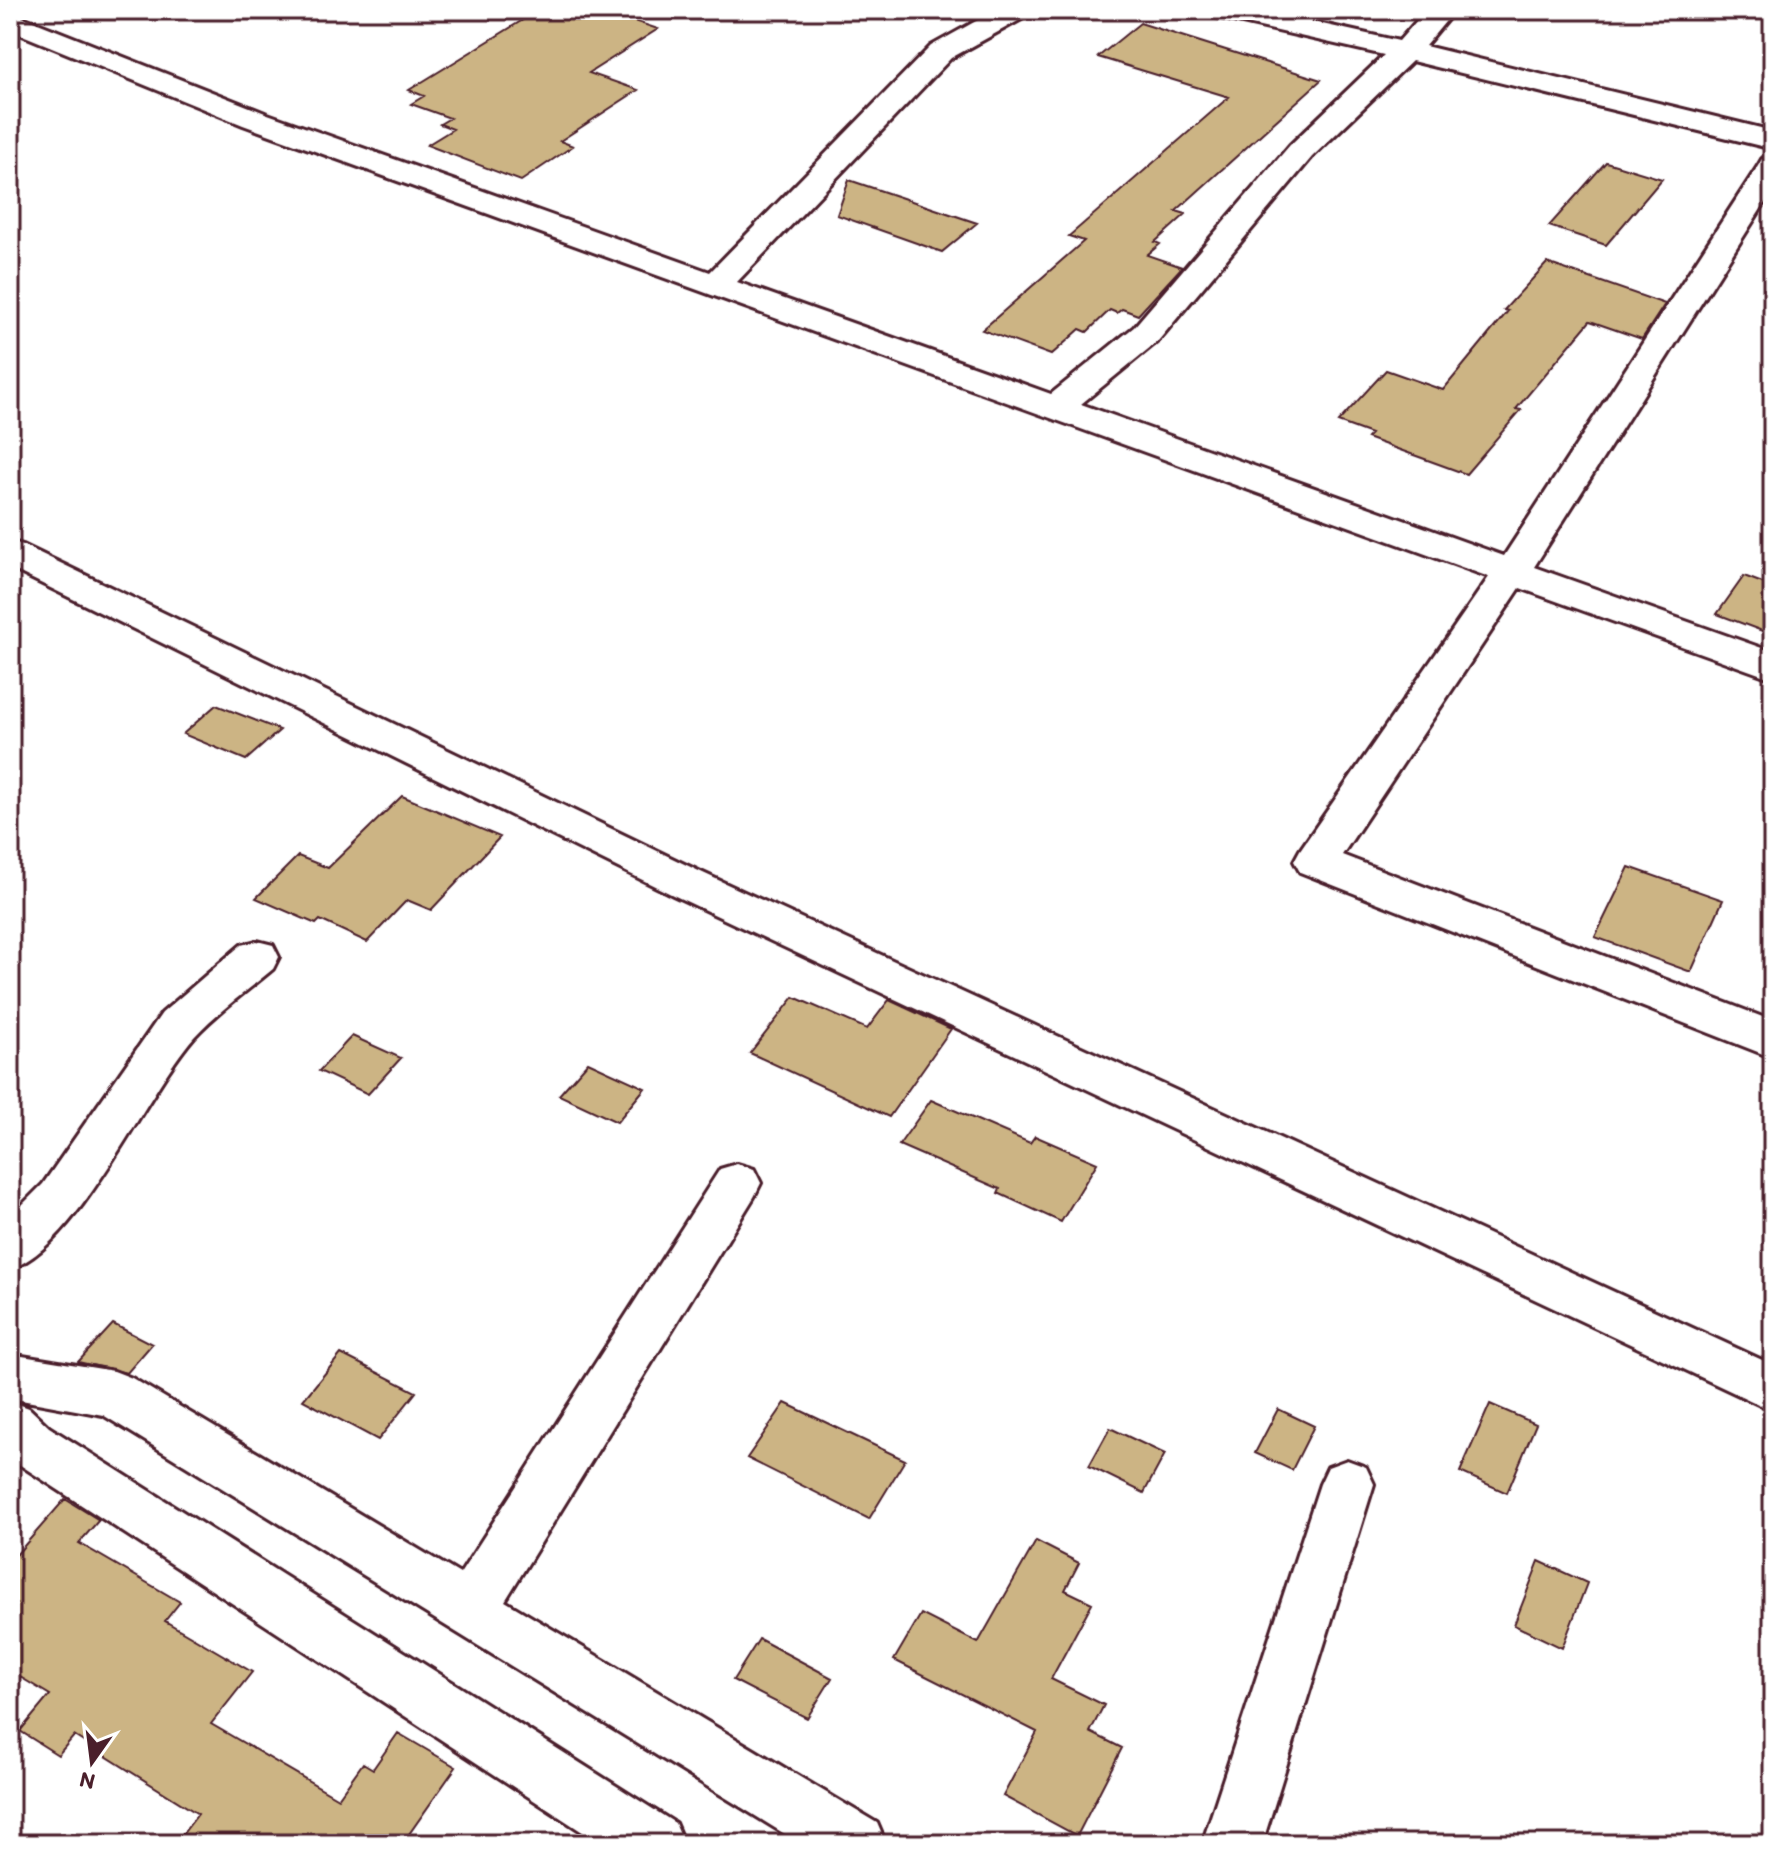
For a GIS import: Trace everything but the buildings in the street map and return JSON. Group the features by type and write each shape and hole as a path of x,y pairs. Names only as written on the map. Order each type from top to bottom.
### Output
{"street":[{"path":"715,286 941,52 1017,10"},
{"path":"1221,10 1773,140"},
{"path":"1055,408 1146,334 1301,151 1405,51 1441,10"},
{"path":"10,20 254,119 1773,666"},
{"path":"1773,166 1512,572 1315,861 1773,1040"},
{"path":"10,553 688,884 1773,1389"},
{"path":"10,1249 60,1198 178,1025 257,957"},
{"path":"469,1609 737,1183"},
{"path":"10,1376 114,1394 856,1844"},
{"path":"10,1424 30,1443 654,1844"},
{"path":"1232,1844 1347,1484"}]}
